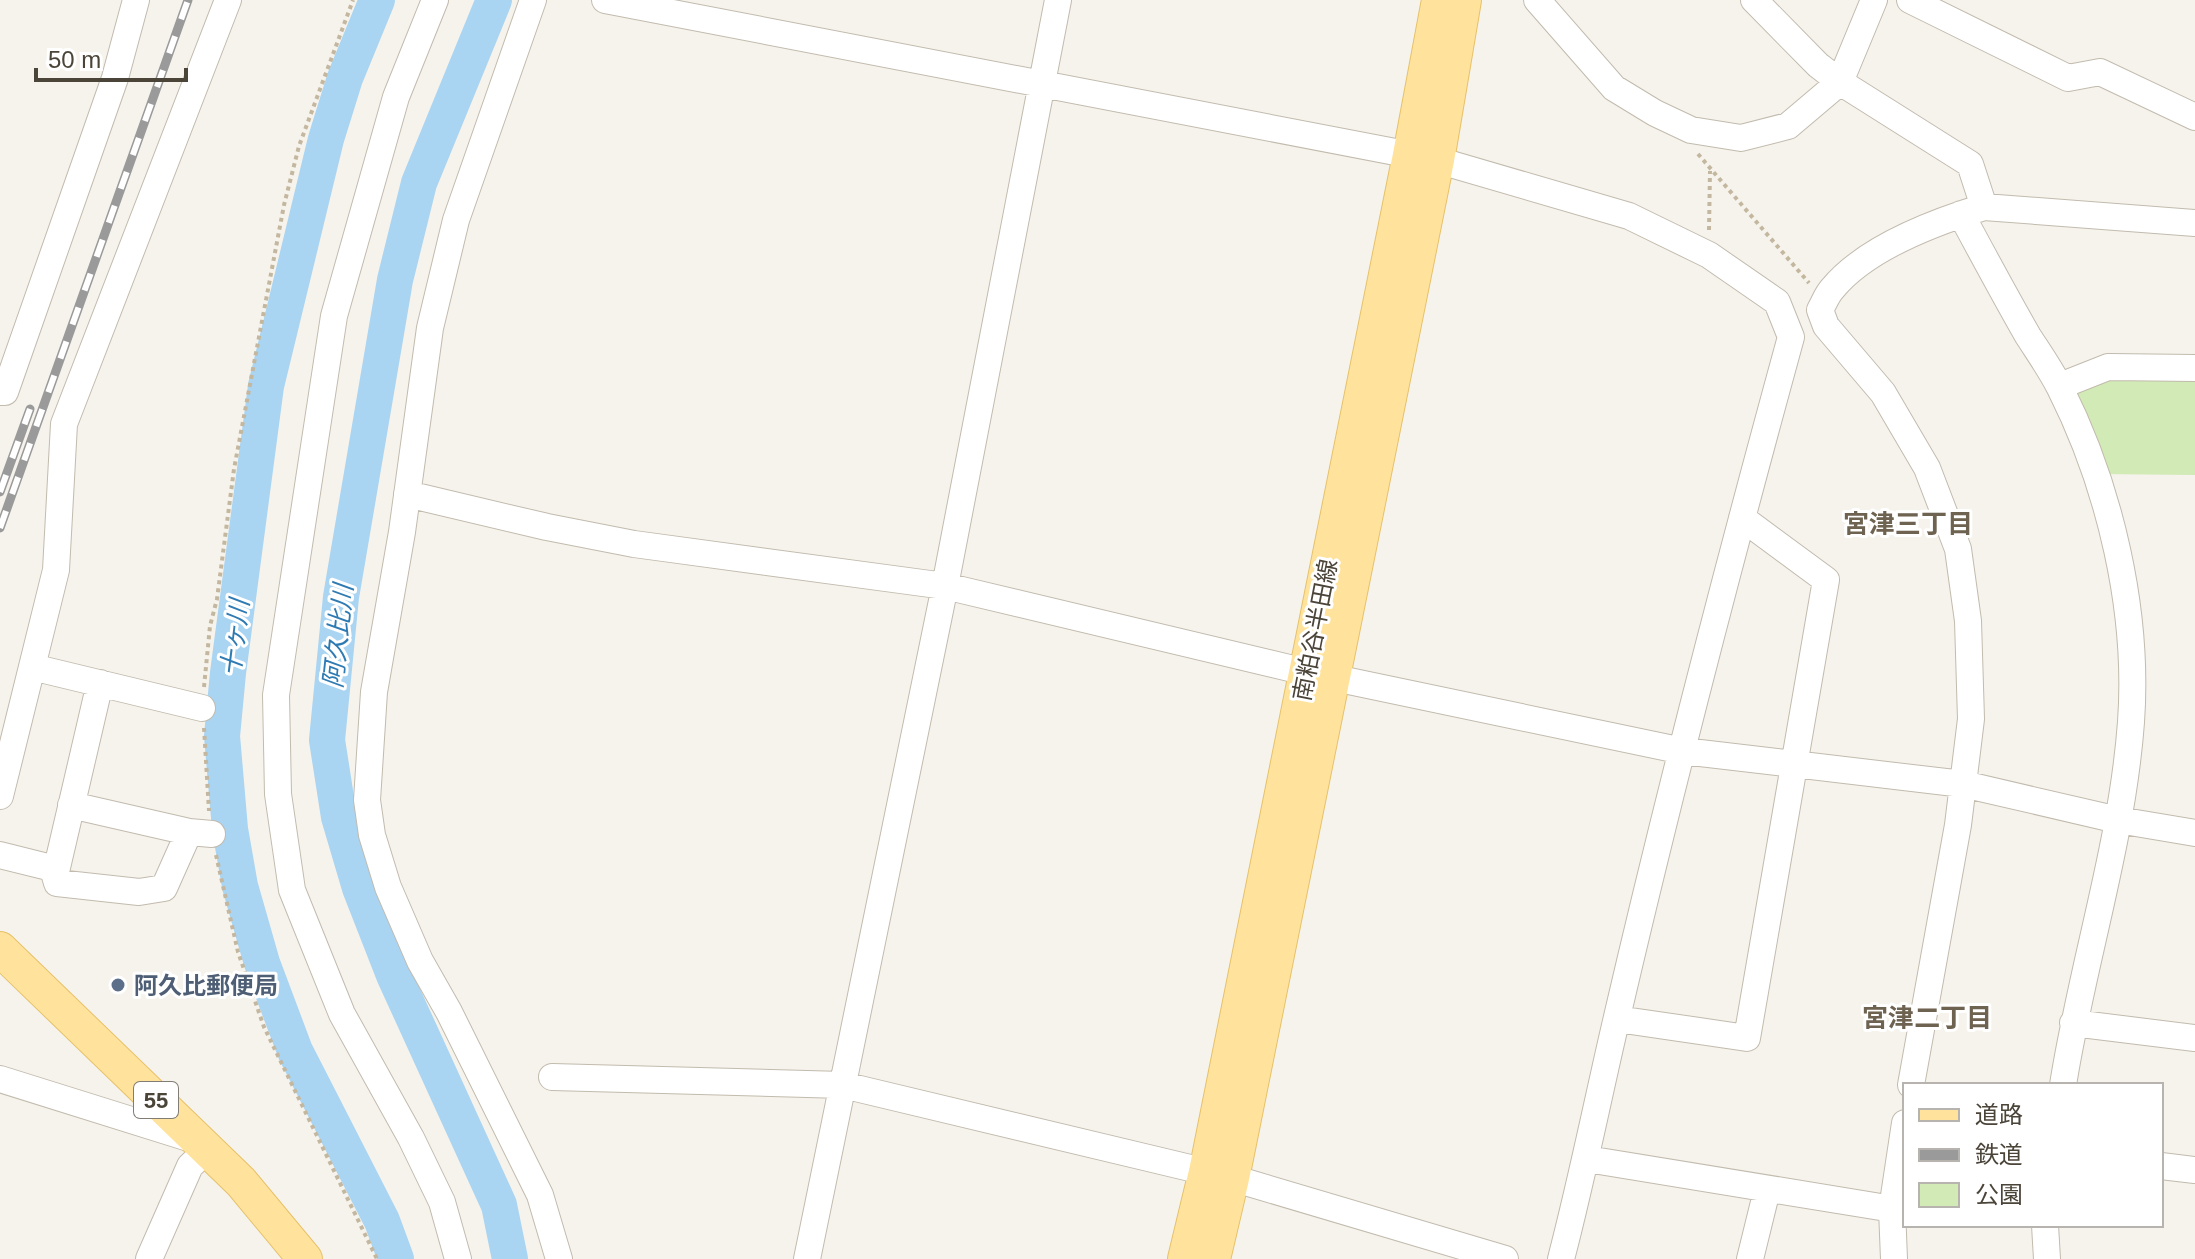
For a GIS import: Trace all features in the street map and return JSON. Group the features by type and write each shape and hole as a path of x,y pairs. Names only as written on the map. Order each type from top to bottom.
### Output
{"main road":[{"name":"南粕谷半田線","path":"1424,158 1439,0"},
{"name":"南粕谷半田線","path":"1213,1259 1219,1175 1424,158 1464,0"},
{"name":"55","path":"0,949 241,1182 305,1259"},
{"name":"南粕谷半田線","path":"1185,1259 1219,1175"}],"street":[{"path":"0,392 5,392 115,78 136,0"},
{"path":"0,796 56,570 64,424 228,0"},
{"path":"435,0 396,97 334,316 276,695 278,794 292,890 342,1014 411,1138 442,1202 458,1259"},
{"path":"533,0 456,220 430,328 407,494 374,692 367,800 372,835 388,887 420,961 449,1012 540,1195 559,1259"},
{"path":"605,0 1424,158 1629,216 1709,255 1777,302 1791,337 1683,751 1561,1259"},
{"path":"807,1259 945,586 1058,0"},
{"path":"1537,0 1614,88 1691,130 1741,138 1788,126 1840,82 1874,0"},
{"path":"1754,0 1818,65 1840,82 1970,164 1973,210 1993,275 2060,386 2095,474 2122,565 2131,660 2131,721 2118,820 2073,1023 2063,1083"},
{"path":"1910,0 2068,78 2100,72 2195,117"},
{"path":"1911,1083 1958,825 1971,719 1968,621 1958,549 1927,468 1883,393 1826,326 1820,310 1832,289 1873,254 1938,221 1973,210 2195,223"},
{"path":"2060,386 2108,367 2195,368"},
{"path":"407,494 634,544 945,586 1320,675 1683,751 1963,784 2118,820 2195,833"},
{"path":"1617,1019 1747,1038 1826,580 1742,518"},
{"path":"32,667 202,708"},
{"path":"71,805 201,833 164,888 139,892 57,883 56,869 71,805 100,683"},
{"path":"0,855 56,869"},
{"path":"2073,1023 2195,1038"},
{"path":"552,1077 843,1085 1219,1175 1505,1259"},
{"path":"0,1079 203,1145 190,1166 149,1259"},
{"path":"1894,1259 1903,1148"},
{"path":"1587,1159 1898,1210"},
{"path":"2163,1166 2195,1170"},
{"path":"1750,1259 1767,1190"},
{"path":"2044,1227 2047,1259"}],"path":[{"path":"1691,130 1691,145 1806,282 1832,289"},
{"path":"1709,255 1710,168"}],"green space":[{"path":"2195,368 2195,475 2095,474 2060,386"}],"waterway":[{"name":"十ヶ川","path":"377,0 345,78 326,139 266,386 222,736 230,829 240,886 262,963 295,1051 382,1221 396,1259"},
{"name":"阿久比川","path":"494,0 419,183 395,280 341,597 327,740 339,817 360,888 394,975 499,1205 510,1259"}],"railway":[{"path":"0,528 188,0"},
{"path":"0,492 30,409"}],"place":[{"name":"阿久比郵便局","path":"118,985"}],"district":[{"name":"宮津三丁目","path":"1908,524"},
{"name":"宮津二丁目","path":"1927,1018"}]}
